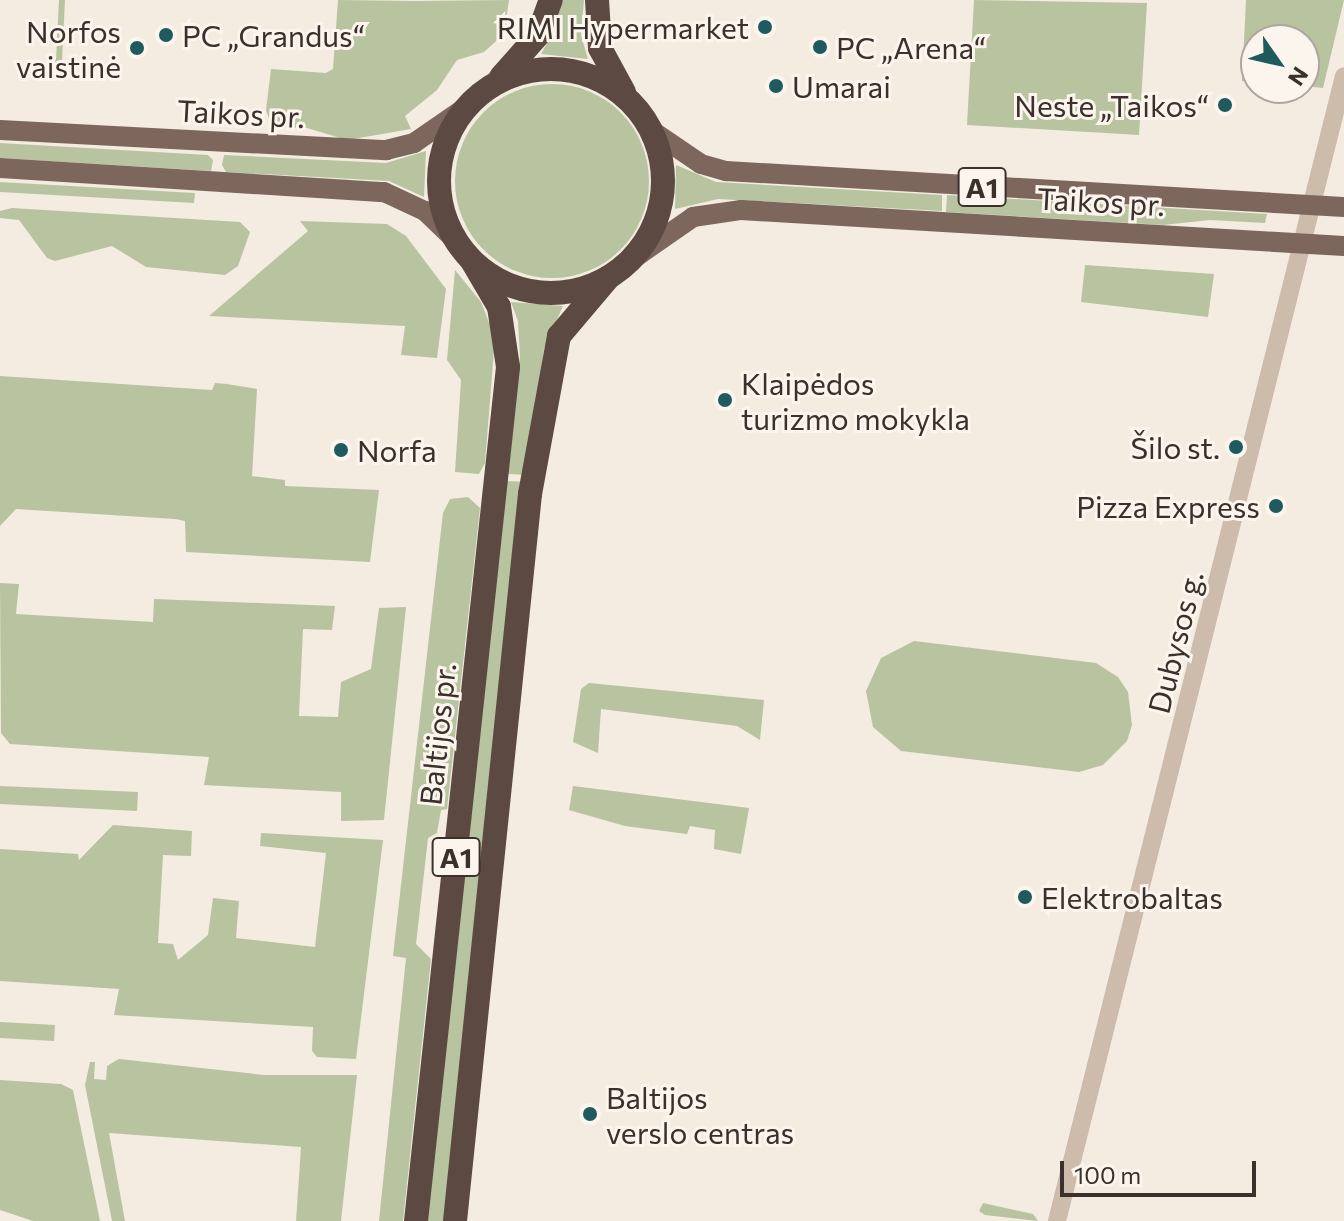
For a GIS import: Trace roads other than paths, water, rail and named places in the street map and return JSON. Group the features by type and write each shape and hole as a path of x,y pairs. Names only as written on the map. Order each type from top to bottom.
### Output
{"highway":[{"path":"493,85 538,35 551,0"},
{"path":"597,0 600,48 632,104"},
{"name":"A1","path":"455,1221 530,494 559,336 608,278 630,261 647,239 663,185 651,130 632,104 597,79 555,69 533,70 493,85 466,107 446,141 438,180 442,212 456,241 472,261 491,276 530,291 581,289 608,278"},
{"name":"Baltijos pr.","path":"416,1221 508,367 499,307 472,261"}],"main road":[{"name":"Taikos pr.","path":"0,130 386,150 414,143 466,107"},
{"name":"Taikos pr.","path":"651,130 701,164 726,171 1344,207"},
{"path":"0,168 384,192 425,211 456,241"},
{"name":"Taikos pr.","path":"630,261 693,217 741,210 1344,246"}],"street":[{"name":"Dubysos g.","path":"1057,1221 1344,76"}],"place":[{"name":"RIMI Hypermarket","path":"765,27"},
{"name":"PC „Grandus“","path":"166,35"},
{"name":"PC „Arena“","path":"820,47"},
{"name":"Norfos vaistinė","path":"137,48"},
{"name":"Umarai","path":"776,86"},
{"name":"Neste „Taikos“","path":"1225,105"},
{"name":"Klaipėdos turizmo mokykla","path":"725,400"},
{"name":"Šilo st.","path":"1236,447"},
{"name":"Norfa","path":"341,450"},
{"name":"Pizza Express","path":"1276,506"},
{"name":"Elektrobaltas","path":"1025,897"},
{"name":"Baltijos verslo centras","path":"590,1114"}]}
